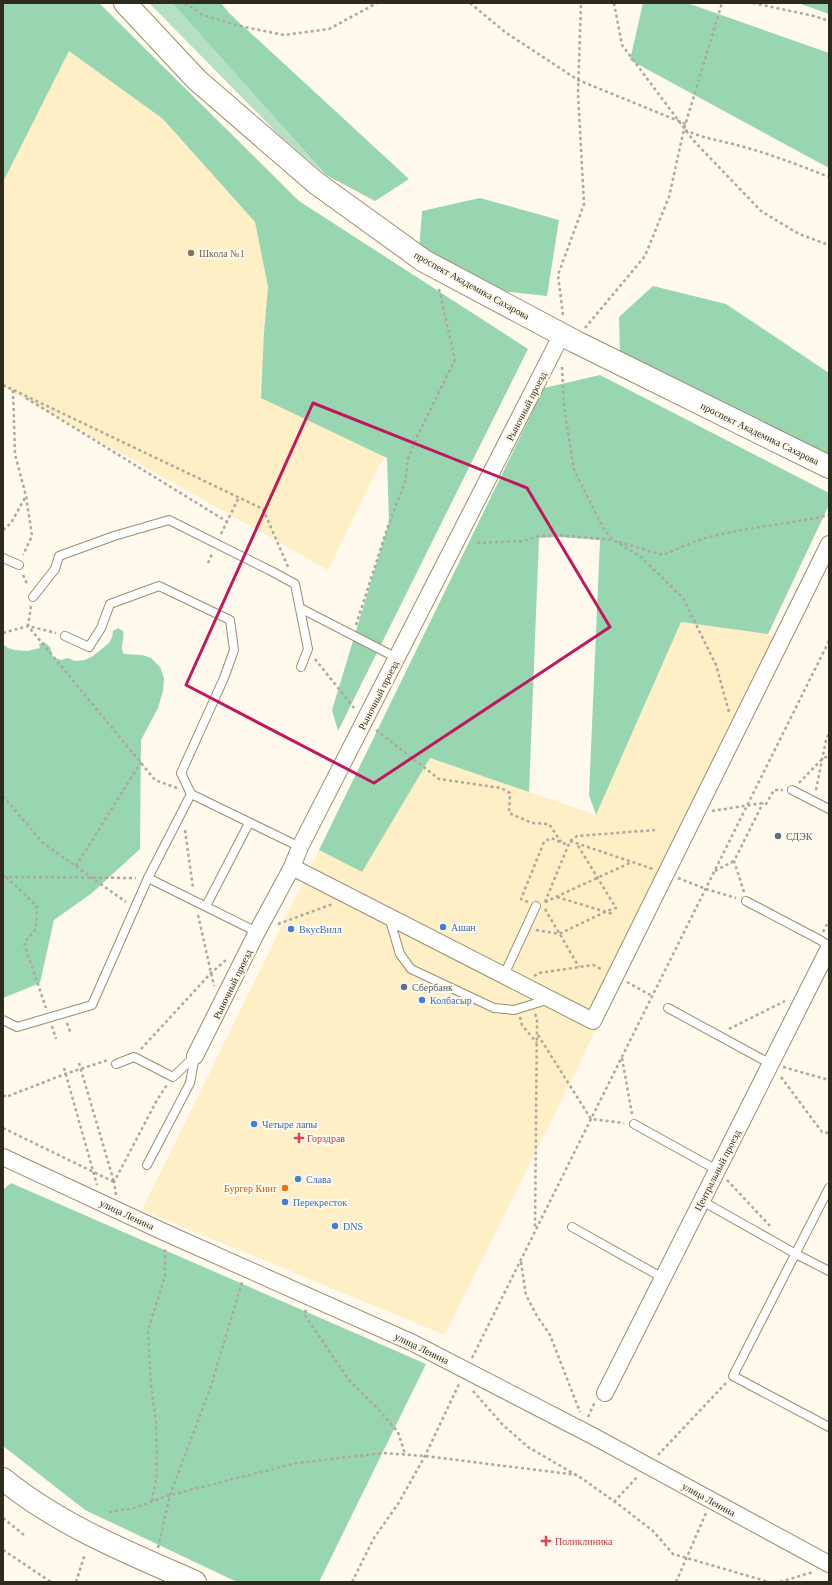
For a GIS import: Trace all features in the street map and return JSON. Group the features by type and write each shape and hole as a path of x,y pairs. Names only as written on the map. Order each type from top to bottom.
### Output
{"street":[{"name":"проспект Академика Сахарова","path":"125,3 197,80 316,183 424,261 568,332 829,468"},
{"name":"Рыночный проезд","path":"195,1056 257,932 292,867 300,847 364,721 568,332"},
{"path":"292,867 594,1021 829,544"},
{"name":"Центральный проезд","path":"605,1393 829,947"},
{"name":"улица Ленина","path":"3,1157 413,1343 464,1374 648,1466 711,1500 822,1568"},
{"path":"3,1479 16,1489 77,1527 195,1582"}],"lane":[{"path":"33,597 55,569 59,556 114,536 169,520 295,584 308,649 300,667"},
{"path":"3,558 19,565"},
{"path":"64,636 89,647 101,628 110,604 160,586 230,620 234,650 224,678 181,773 191,794 300,847"},
{"path":"300,608 397,658"},
{"path":"792,790 829,809"},
{"path":"3,1020 16,1026 92,1005 148,878 191,794"},
{"path":"206,906 249,823"},
{"path":"148,878 257,932"},
{"path":"746,900 829,947"},
{"path":"504,975 536,906"},
{"path":"388,916 400,954 411,969 494,1008 514,1010 550,999"},
{"path":"668,1008 770,1064"},
{"path":"113,1062 134,1057 173,1077 195,1056"},
{"path":"147,1166 190,1084 195,1056"},
{"path":"634,1124 718,1170"},
{"path":"829,1188 733,1376 829,1427"},
{"path":"702,1201 829,1271"},
{"path":"572,1227 663,1278"}],"path":[{"path":"185,3 203,15 240,26 284,35 329,29 378,3"},
{"path":"470,3 505,32 578,80 686,124"},
{"path":"581,3 578,92 584,204 558,275 562,314 568,332 584,330 645,256 669,197 684,129 722,3"},
{"path":"614,3 622,45 684,129 761,211 800,234 829,245"},
{"path":"752,3 814,16 829,21"},
{"path":"684,129 699,136 744,147 798,164 829,177"},
{"path":"353,635 387,529 405,482 408,459 418,435 455,360 439,286"},
{"path":"562,364 564,407 574,470 602,526 613,540 640,556 683,598 716,664 735,733"},
{"path":"3,385 263,509 295,584"},
{"path":"13,390 15,454 26,496 32,536 19,565"},
{"path":"13,390 226,521"},
{"path":"3,530 11,523 26,496"},
{"path":"208,563 226,521 239,497"},
{"path":"477,543 524,541 539,536 560,535 613,540 663,555 699,540 749,528 805,521 829,515"},
{"path":"3,633 28,626 155,780 191,794"},
{"path":"352,1582 374,1538 398,1504 426,1456 464,1374 829,641"},
{"path":"308,649 364,721 439,778 501,788 510,793 509,814 532,823 550,824 561,842"},
{"path":"814,801 826,740 829,732"},
{"path":"696,813 764,803 766,804 774,790 792,790 823,758 829,756"},
{"path":"76,866 141,762"},
{"path":"3,796 43,843 135,908"},
{"path":"714,872 734,861 764,803"},
{"path":"546,902 568,845 570,841 577,836 655,830"},
{"path":"536,906 521,899 544,842 551,838 568,845"},
{"path":"526,929 559,934 616,908 577,843"},
{"path":"734,861 746,900"},
{"path":"579,967 542,904 632,862"},
{"path":"5,877 148,878"},
{"path":"5,877 37,906 36,929 24,943 49,1017"},
{"path":"557,897 613,914"},
{"path":"141,1050 211,973 229,958"},
{"path":"520,983 540,973 593,966 616,976 652,996"},
{"path":"718,1035 791,998"},
{"path":"531,1005 537,1018 535,1231"},
{"path":"537,1034 591,1119"},
{"path":"591,1119 634,1124 622,1057"},
{"path":"3,1095 6,1097 81,1069 113,1062"},
{"path":"79,1063 114,1182 120,1211"},
{"path":"770,1064 829,1080"},
{"path":"770,1064 822,1132 829,1133"},
{"path":"64,1068 102,1203"},
{"path":"114,1182 157,1100 173,1077"},
{"path":"3,1128 114,1182"},
{"path":"718,1170 775,1232"},
{"path":"152,1501 157,1473 156,1422 151,1386 148,1330 166,1276 166,1255"},
{"path":"520,1261 526,1295 537,1316 550,1335 582,1417"},
{"path":"155,1564 170,1495 210,1389 246,1268"},
{"path":"310,1297 304,1314 349,1380 398,1432 405,1454"},
{"path":"464,1374 502,1424 528,1447 577,1476 614,1502 653,1531 673,1554 769,1582"},
{"path":"614,1502 733,1376"},
{"path":"109,1512 134,1508 170,1495 297,1462 383,1453 426,1456 577,1476"},
{"path":"676,1582 711,1500"},
{"path":"3,1518 24,1535"},
{"path":"3,1550 51,1582"},
{"path":"76,1582 85,1554"},
{"path":"780,1582 822,1568"}],"highlighted area":[{"path":"313,403 527,488 610,627 374,783 186,685"}],"shaded area":[{"name":"Школа №1","path":"3,3 99,3 299,201 459,305 328,570 3,387"},
{"path":"681,622 768,634 788,643 445,1335 142,1210 319,850 362,872 430,758 596,815"}],"green space":[{"path":"3,3 99,3 299,201 528,349 338,731 332,710 389,522 387,458 261,398 268,287 255,222 163,119 69,51 3,182"},
{"path":"149,3 172,3 326,175 279,135"},
{"path":"172,3 221,3 229,13 409,179 375,201 326,175"},
{"path":"643,3 687,3 829,53 829,168 630,60"},
{"path":"798,3 829,3 829,14"},
{"path":"480,198 559,220 547,296 474,288 419,252 422,211"},
{"path":"653,286 726,304 829,373 829,463 620,358 619,317"},
{"path":"600,375 829,493 829,505 768,634 681,622 596,815 589,795 600,540 559,537 539,538 529,792 430,758 362,872 319,850 544,388"},
{"path":"118,628 123,631 122,649 124,654 142,655 151,658 160,667 164,678 163,691 158,708 141,740 140,849 92,893 54,920 40,983 3,998 3,644 8,648 27,651 40,648 39,644 44,642 50,647 53,657 61,660 68,658 75,661 85,660 93,656 109,643 113,631"},
{"path":"11,1183 426,1364 319,1582 237,1582 85,1510 3,1446 3,1190"}],"place":[{"name":"Школа №1","path":"191,253"},
{"name":"СДЭК","path":"778,836"},
{"name":"Ашан","path":"443,927"},
{"name":"ВкусВилл","path":"291,929"},
{"name":"Сбербанк","path":"404,987"},
{"name":"Колбасыр","path":"422,1000"},
{"name":"Четыре лапы","path":"254,1124"},
{"name":"Горздрав","path":"299,1138"},
{"name":"Слава","path":"298,1179"},
{"name":"Бургер Кинг","path":"285,1188"},
{"name":"Перекресток","path":"285,1202"},
{"name":"DNS","path":"335,1226"},
{"name":"Поликлиника","path":"546,1541"}]}
